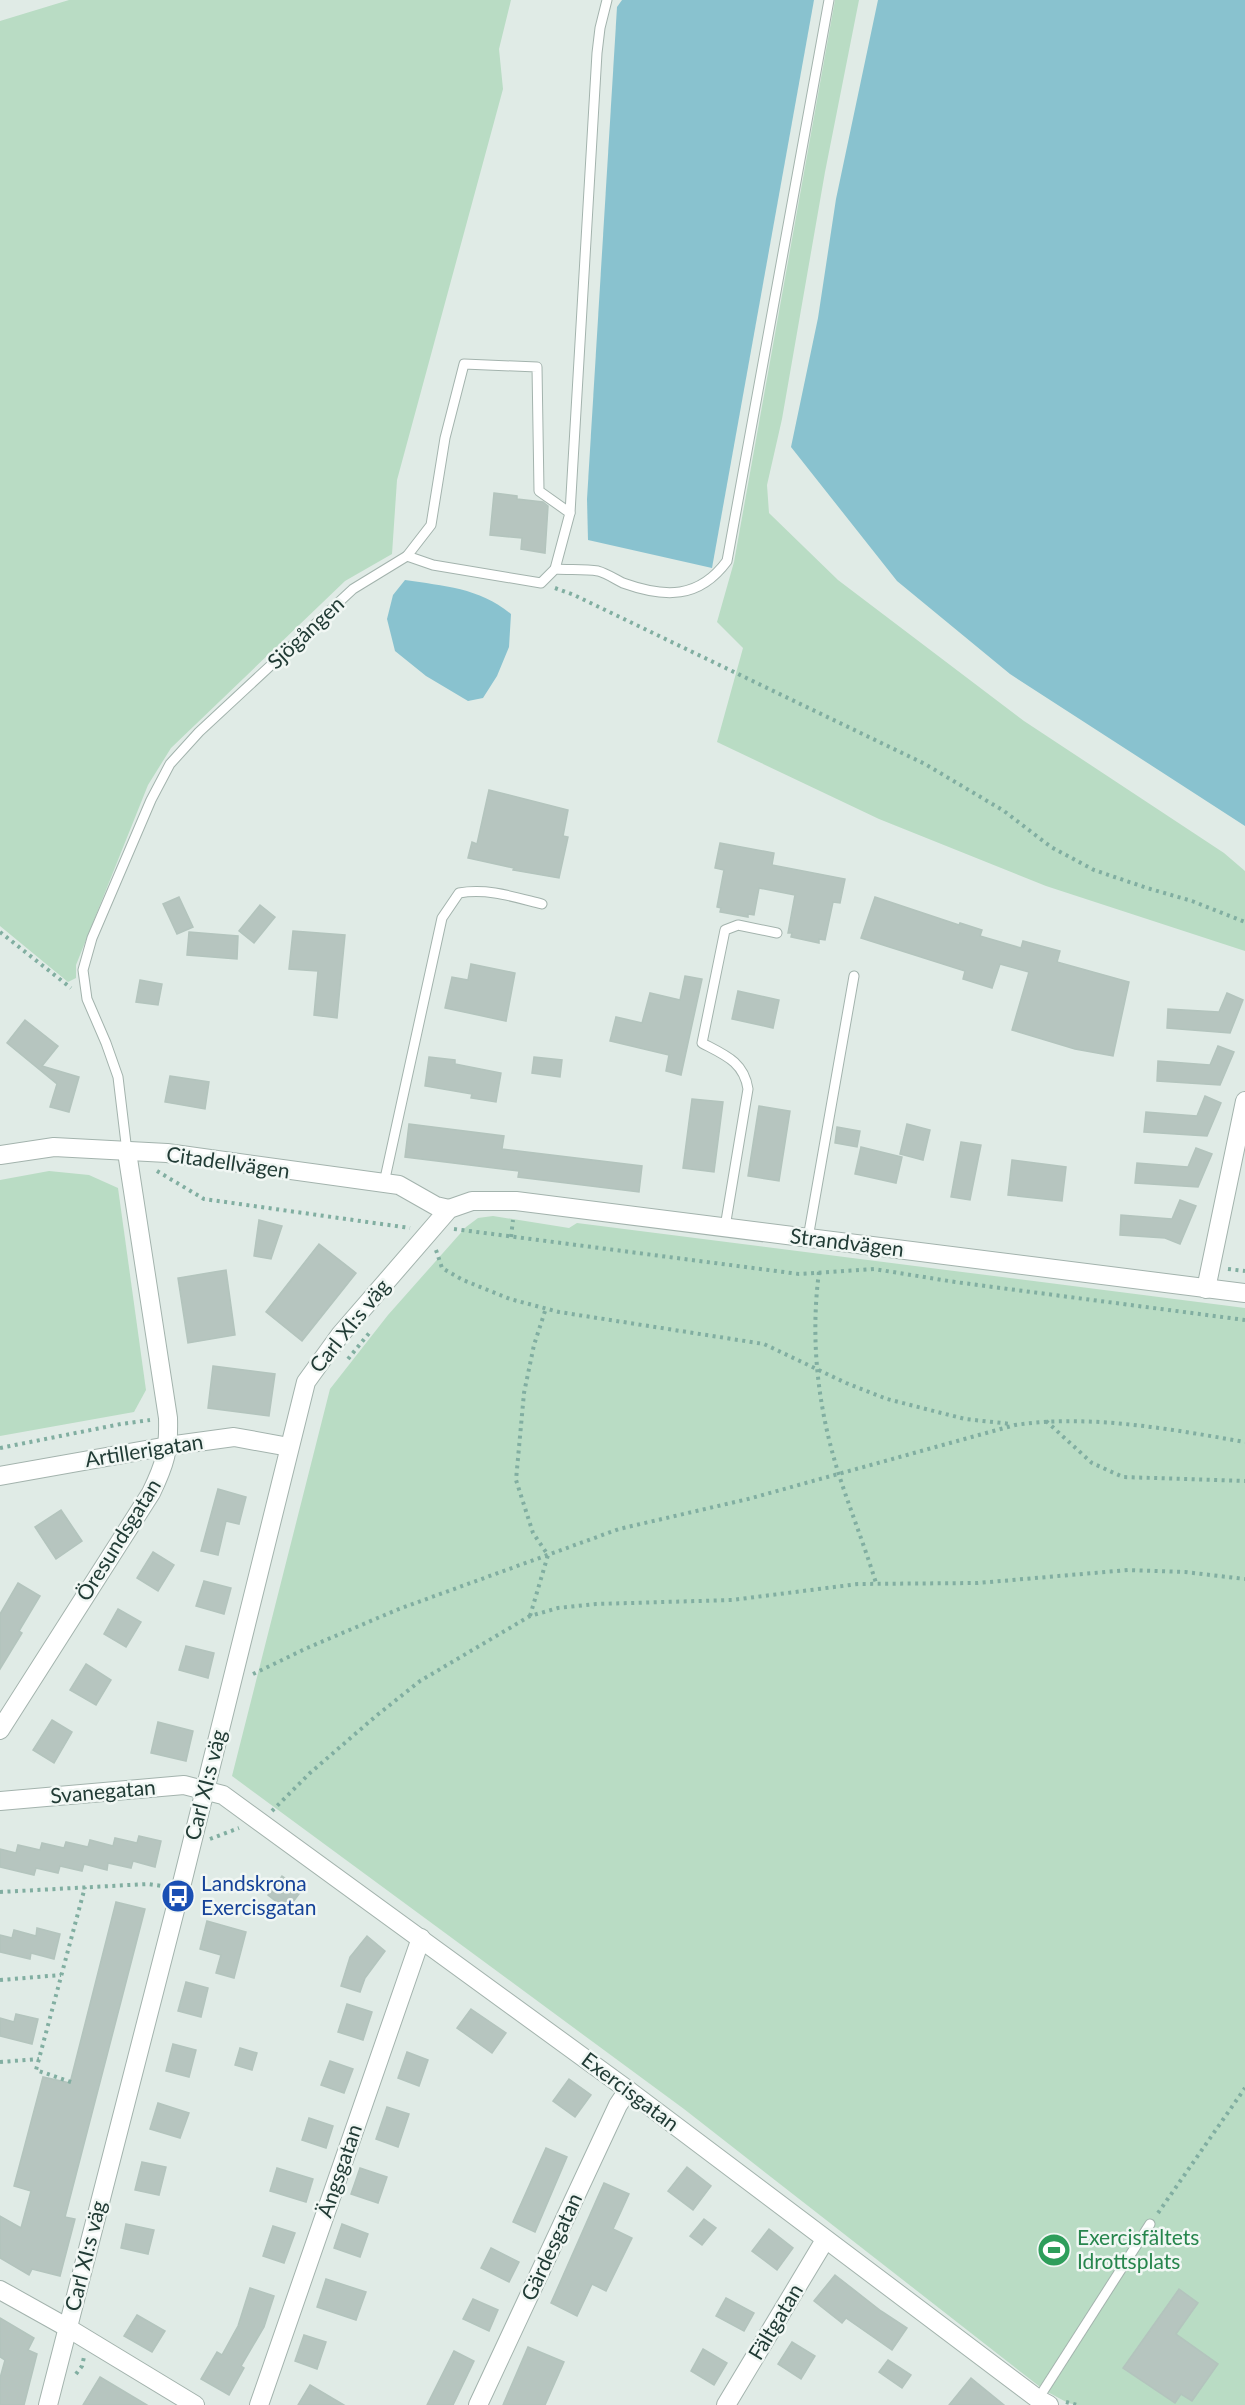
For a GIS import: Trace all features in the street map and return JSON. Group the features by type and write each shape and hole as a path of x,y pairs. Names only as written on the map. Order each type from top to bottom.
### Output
{"street":[{"path":"1206,1289 1245,1101"},
{"name":"Citadellvägen","path":"0,1155 54,1147 167,1153 399,1185 436,1206 450,1209"},
{"name":"Öresundsgatan","path":"0,1730 151,1493 165,1463 168,1446 168,1418 127,1152"},
{"name":"Strandvägen","path":"450,1209 472,1201 516,1201 1245,1293"},
{"name":"Carl XI:s väg","path":"48,2405 306,1382 372,1296 450,1209"},
{"name":"Artillerigatan","path":"0,1476 168,1446 234,1437 289,1448"},
{"name":"Svanegatan","path":"0,1801 184,1785 205,1789"},
{"name":"Exercisgatan","path":"205,1789 223,1795 262,1822 628,2090 1040,2403"},
{"name":"Ängsgatan","path":"259,2405 421,1938"},
{"name":"Gärdesgatan","path":"478,2405 618,2105 628,2090"},
{"name":"Fältgatan","path":"726,2405 825,2240"},
{"path":"0,2290 68,2328 195,2405"}],"lane":[{"path":"570,513 539,491 537,367 464,364 445,438 431,525 407,556 433,565 541,583 555,569 570,513 597,53 607,0"},
{"path":"555,569 598,572 657,593 679,593 707,584 727,561 829,0"},
{"name":"Sjögången","path":"127,1152 118,1077 87,999 83,970 92,938 151,800 170,764 199,732 353,589 407,556"},
{"path":"384,1183 442,918 459,893 475,890 499,893 542,904"},
{"path":"725,1227 748,1089 746,1076 738,1065 702,1043 725,930 738,925 777,933"},
{"path":"808,1238 854,976"},
{"path":"1040,2403 1150,2224"}],"path":[{"path":"541,583 574,595 926,764 1004,811 1052,847 1094,870 1192,901 1245,922"},
{"path":"0,932 87,999"},
{"path":"154,1169 204,1199 409,1227"},
{"path":"454,1229 706,1264 798,1274 874,1269 1245,1320"},
{"path":"436,1250 442,1268 462,1280 510,1299 546,1308 679,1332 764,1344 887,1399 965,1419 1015,1425"},
{"path":"819,1272 814,1311 816,1369 839,1474 876,1583"},
{"path":"530,1616 542,1582 548,1555 533,1533 516,1480 524,1393 534,1345 546,1308"},
{"path":"0,1448 121,1424 168,1418"},
{"path":"252,1674 399,1609 619,1529 839,1474 1015,1425 1046,1420 1095,1422 1193,1433 1245,1442"},
{"path":"1046,1420 1092,1463 1123,1477 1245,1481"},
{"path":"262,1822 310,1773 420,1681 530,1616 558,1608 732,1600 858,1584 978,1583 1128,1570 1185,1572 1245,1579"},
{"path":"0,1892 148,1884 163,1886"},
{"path":"71,2082 36,2070 85,1887"},
{"path":"0,1980 61,1975"},
{"path":"0,2062 39,2059"},
{"path":"1150,2224 1245,2088"}],"green space":[{"path":"69,0 511,0 499,49 503,89 397,480 392,554 345,581 171,748 148,785 76,965 76,978 68,982 0,926 0,21"},
{"path":"835,0 859,0 825,172 782,419 767,485 769,513 838,580 1024,721 1224,853 1245,871 1245,951 1046,886 879,819 717,742 743,648 717,622 734,562"},
{"path":"49,1171 89,1175 118,1188 146,1390 134,1412 0,1436 0,1180"},
{"path":"493,1216 569,1228 577,1223 1245,1308 1245,2405 1077,2405 1068,2403 1044,2390 684,2109 232,1776 330,1389 388,1315 466,1227 478,1218"}],"water":[{"path":"622,0 814,0 712,568 588,540 587,499 617,7"},
{"path":"878,0 1245,0 1245,826 1010,674 897,581 791,447 818,318 836,199"},
{"path":"405,580 474,593 499,605 511,614 509,647 497,676 483,698 468,701 426,676 395,651 387,619 393,595"}],"building":[{"path":"494,493 543,502 548,506 545,553 521,549 522,538 490,535"},
{"path":"489,790 568,810 563,836 568,837 559,878 513,870 514,868 468,858 472,842 477,844"},
{"path":"720,843 774,853 772,865 845,879 840,903 833,902 825,940 819,939 819,943 791,937 792,933 788,933 795,895 759,888 754,915 748,914 748,917 720,912 721,908 717,907 724,870 715,868"},
{"path":"179,897 193,927 177,934 163,904"},
{"path":"875,897 959,925 960,923 982,930 980,936 1021,948 1023,941 1060,951 1057,962 1129,982 1113,1056 1075,1049 1012,1030 1029,972 1000,964 992,988 963,979 965,971 861,938"},
{"path":"260,905 275,917 254,943 239,931"},
{"path":"293,931 345,935 337,1018 314,1015 318,971 289,969"},
{"path":"189,932 238,936 237,959 187,955"},
{"path":"471,964 515,973 506,1021 445,1008 452,977 468,980"},
{"path":"685,976 702,979 681,1075 666,1071 669,1055 610,1041 616,1017 642,1023 650,993 680,1000"},
{"path":"140,980 162,984 158,1005 136,1002"},
{"path":"738,991 779,1000 773,1028 732,1019"},
{"path":"1227,993 1243,1000 1230,1033 1167,1028 1168,1009 1219,1012"},
{"path":"25,1020 58,1046 42,1066 79,1077 69,1112 50,1107 57,1084 7,1043"},
{"path":"1218,1046 1234,1052 1220,1085 1157,1081 1158,1061 1210,1065"},
{"path":"429,1057 455,1060 455,1064 501,1073 496,1102 471,1098 472,1094 425,1086"},
{"path":"534,1057 562,1060 560,1077 532,1073"},
{"path":"170,1076 209,1082 205,1109 165,1102"},
{"path":"1205,1096 1221,1103 1207,1136 1144,1132 1146,1112 1197,1116"},
{"path":"692,1099 723,1102 714,1172 683,1168"},
{"path":"759,1106 790,1111 779,1181 748,1176"},
{"path":"409,1124 504,1136 502,1149 642,1166 639,1192 518,1177 519,1171 405,1157"},
{"path":"907,1124 930,1130 923,1160 900,1154"},
{"path":"837,1127 860,1131 857,1147 835,1143"},
{"path":"961,1142 981,1145 970,1200 951,1197"},
{"path":"861,1147 902,1157 896,1183 855,1174"},
{"path":"1196,1148 1212,1154 1198,1187 1135,1183 1137,1163 1188,1167"},
{"path":"1012,1160 1066,1167 1062,1201 1008,1195"},
{"path":"1180,1200 1196,1206 1180,1244 1165,1238 1120,1235 1121,1215 1172,1219"},
{"path":"259,1220 282,1226 271,1259 254,1256"},
{"path":"319,1244 356,1273 302,1341 266,1312"},
{"path":"226,1270 235,1335 188,1343 178,1278"},
{"path":"213,1366 275,1374 269,1416 208,1408"},
{"path":"218,1489 246,1497 239,1524 226,1521 218,1555 201,1551"},
{"path":"61,1510 82,1541 56,1559 35,1527"},
{"path":"153,1552 174,1565 158,1591 137,1578"},
{"path":"204,1581 231,1588 224,1614 196,1606"},
{"path":"18,1583 40,1596 19,1631 22,1633 0,1669 0,1614"},
{"path":"118,1609 141,1622 126,1647 104,1634"},
{"path":"186,1646 214,1653 208,1678 179,1670"},
{"path":"86,1664 111,1680 96,1705 70,1690"},
{"path":"52,1720 72,1732 54,1763 33,1750"},
{"path":"158,1722 193,1731 186,1761 151,1753"},
{"path":"139,1836 161,1841 155,1867 133,1861 131,1868 108,1863 107,1870 84,1864 82,1871 60,1866 58,1873 36,1868 34,1875 0,1867 0,1849 16,1853 18,1845 40,1850 42,1843 64,1848 66,1842 88,1847 90,1840 113,1846 115,1838 137,1843"},
{"path":"282,1876 302,1890 287,1910 268,1895"},
{"path":"116,1902 145,1909 65,2217 75,2219 60,2276 32,2269 29,2275 0,2258 0,2216 21,2228 31,2191 14,2186 43,2077 70,2083"},
{"path":"207,1921 246,1932 234,1978 216,1973 221,1955 200,1949"},
{"path":"37,1928 60,1934 54,1959 31,1953 30,1959 0,1952 0,1935 12,1938 14,1930 36,1936"},
{"path":"367,1936 385,1951 365,1978 360,1992 341,1986 350,1957"},
{"path":"186,1982 208,1988 201,2017 178,2011"},
{"path":"347,2004 372,2012 363,2040 338,2032"},
{"path":"471,2009 506,2033 492,2053 457,2028"},
{"path":"16,2014 38,2019 32,2044 0,2036 0,2018 14,2022"},
{"path":"173,2044 196,2050 189,2077 166,2071"},
{"path":"240,2048 257,2053 252,2070 235,2065"},
{"path":"407,2052 428,2060 419,2086 398,2078"},
{"path":"330,2061 353,2069 344,2093 321,2085"},
{"path":"569,2079 591,2095 575,2117 553,2101"},
{"path":"158,2103 189,2113 180,2138 150,2129"},
{"path":"387,2107 409,2114 398,2147 376,2139"},
{"path":"309,2118 333,2126 326,2148 302,2140"},
{"path":"546,2148 567,2157 535,2232 513,2222"},
{"path":"142,2162 166,2167 159,2195 135,2190"},
{"path":"687,2167 711,2186 693,2210 668,2191"},
{"path":"277,2168 313,2179 306,2202 270,2191"},
{"path":"360,2168 387,2177 378,2203 351,2194"},
{"path":"604,2183 629,2194 613,2229 632,2238 606,2291 592,2284 577,2316 551,2303"},
{"path":"704,2219 716,2228 702,2245 690,2236"},
{"path":"126,2224 154,2230 148,2254 121,2248"},
{"path":"342,2224 368,2234 360,2257 334,2248"},
{"path":"273,2226 295,2233 284,2263 263,2256"},
{"path":"769,2229 793,2248 777,2270 752,2251"},
{"path":"491,2248 519,2262 509,2282 481,2268"},
{"path":"835,2275 907,2328 892,2350 846,2318 842,2323 814,2301"},
{"path":"326,2279 366,2292 356,2320 317,2307"},
{"path":"250,2288 274,2296 264,2327 241,2366 244,2368 229,2395 201,2379 217,2352 222,2355 238,2326"},
{"path":"1179,2289 1198,2303 1176,2334 1218,2364 1192,2401 1181,2394 1175,2403 1123,2368"},
{"path":"726,2298 754,2313 744,2331 716,2316"},
{"path":"473,2299 498,2310 489,2331 463,2319"},
{"path":"137,2315 165,2331 152,2352 124,2336"},
{"path":"0,2318 34,2338 28,2350 37,2354 24,2405 0,2405 0,2378 5,2360 0,2357"},
{"path":"304,2335 326,2342 317,2369 295,2361"},
{"path":"792,2342 815,2356 801,2379 778,2364"},
{"path":"528,2347 564,2362 545,2405 503,2405"},
{"path":"703,2349 727,2363 714,2385 691,2371"},
{"path":"454,2351 474,2361 453,2405 427,2405"},
{"path":"888,2360 911,2375 902,2388 879,2372"},
{"path":"100,2377 147,2405 83,2405"},
{"path":"971,2378 1004,2405 949,2405"},
{"path":"310,2385 344,2405 298,2405"}],"place":[{"name":"Landskrona Exercisgatan","path":"178,1896"},
{"name":"Exercisfältets Idrottsplats","path":"1054,2250"}]}
